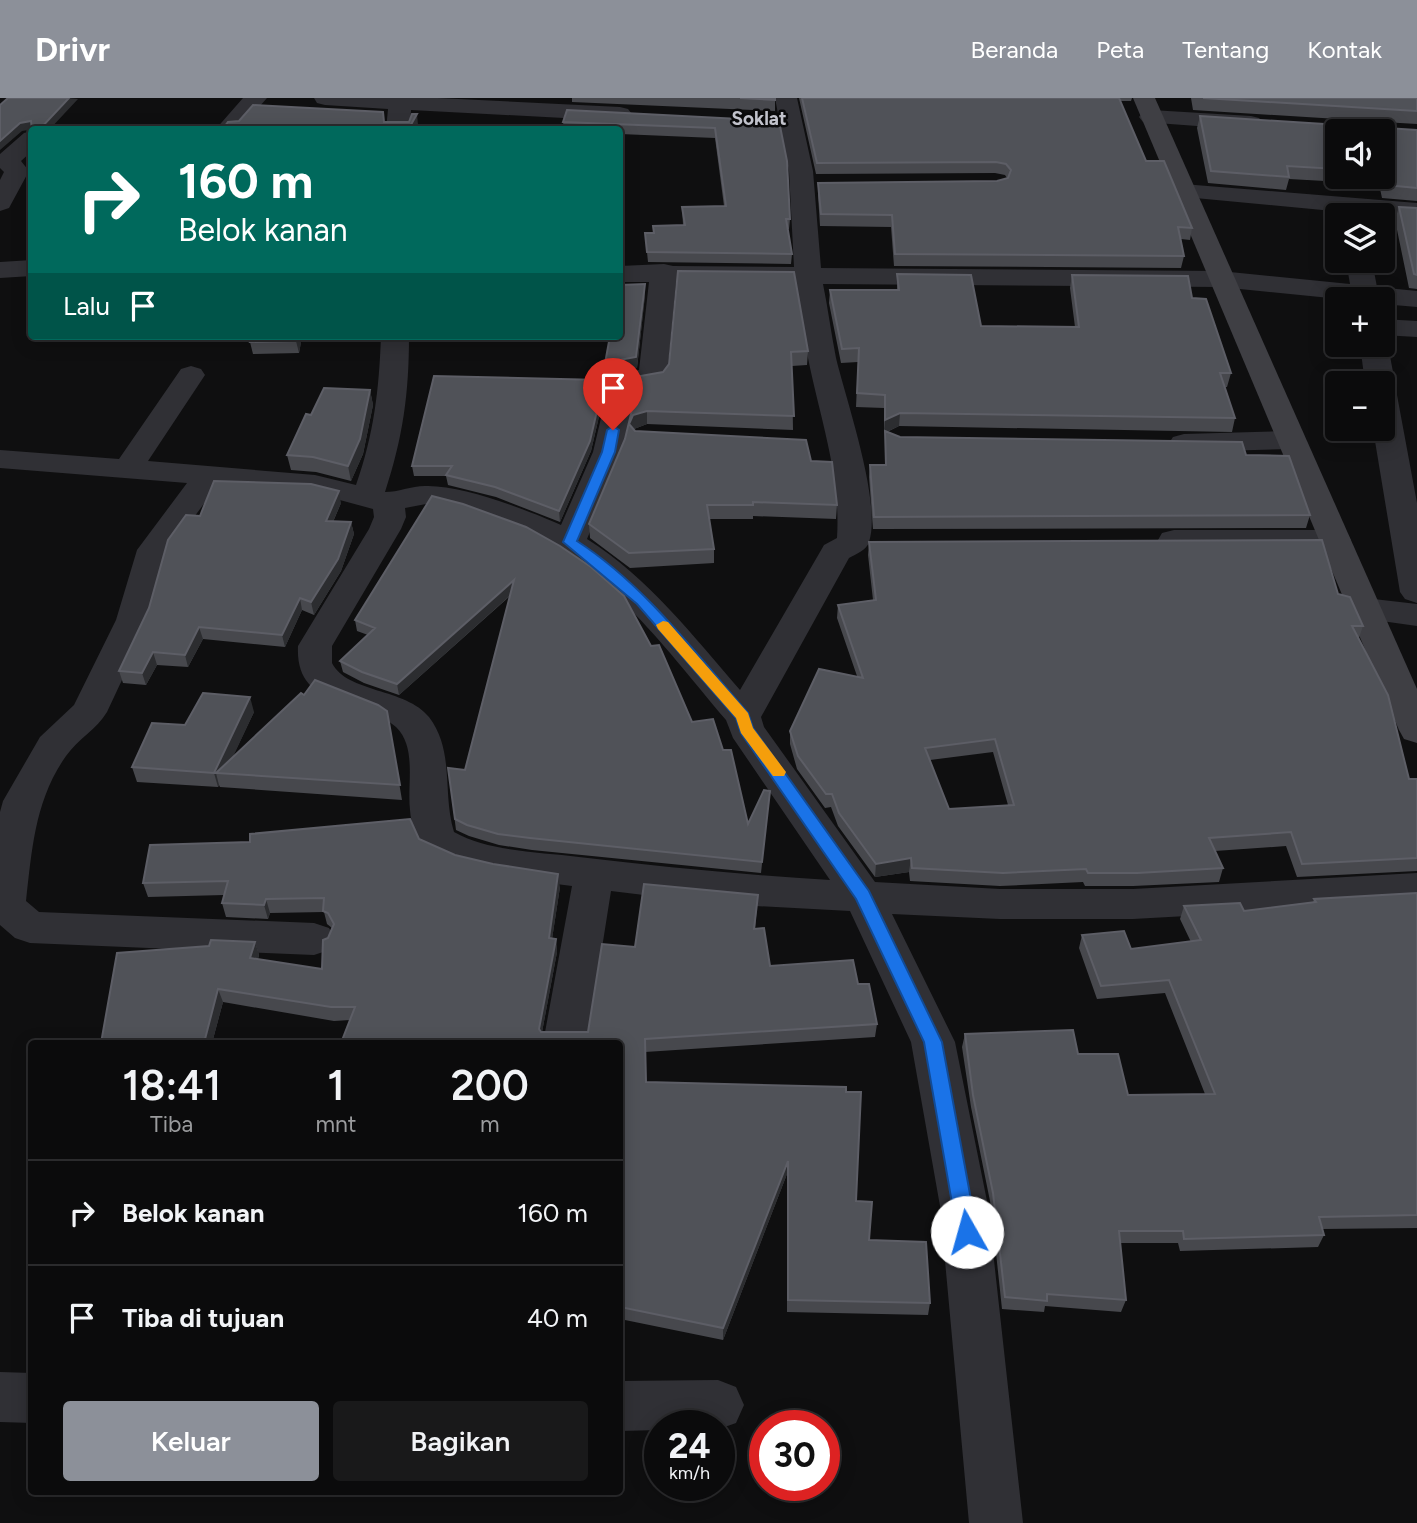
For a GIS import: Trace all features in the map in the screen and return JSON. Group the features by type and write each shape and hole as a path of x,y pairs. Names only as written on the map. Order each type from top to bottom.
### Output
{"main road":[{"path":"1148,107 1417,730"}],"street":[{"path":"230,126 256,98"},
{"path":"325,98 641,115"},
{"path":"398,126 400,101"},
{"path":"1148,107 1273,124"},
{"path":"743,716 836,552 867,542 831,443 808,274 802,185 784,114"},
{"path":"0,203 18,171 7,161 28,142"},
{"path":"802,185 829,184"},
{"path":"1183,191 1325,207"},
{"path":"1395,211 1417,211"},
{"path":"0,270 28,268"},
{"path":"570,542 608,452 625,379 653,377 664,272"},
{"path":"623,274 664,272 1220,279 1325,292"},
{"path":"1395,298 1417,299"},
{"path":"1395,328 1417,329"},
{"path":"395,340 394,393 377,484 390,517 315,646 312,657 316,671 327,682 349,694 373,699 407,717 429,755 429,810 437,840 449,849 523,865 718,889 1000,904 1133,904 1417,888"},
{"path":"128,468 191,375"},
{"path":"1395,423 1404,442 1417,592"},
{"path":"1153,442 1226,444 1290,440"},
{"path":"0,459 315,484 377,484 418,494 437,494 493,511 570,542 642,601 743,716 746,729 855,895 933,1042 964,1206 996,1523"},
{"path":"210,474 153,550 133,620 89,712 53,746 22,802 15,828 3,907 30,927 314,939"},
{"path":"1142,541 1335,540"},
{"path":"1365,609 1417,615"},
{"path":"566,1040 594,874"},
{"path":"0,1397 28,1398"},
{"path":"623,1406 718,1405"}],"building":[{"path":"8,98 69,98 43,126 32,126 31,121 20,123 0,141 0,105"},
{"path":"740,98 775,98 775,100"},
{"path":"802,98 1119,98 1146,161 1164,161 1192,228 1178,227 1184,256 895,254 892,215 821,214 818,183 997,181 1008,178 1011,170 1006,164 996,162 817,163"},
{"path":"1203,98 1417,98 1417,111"},
{"path":"253,105 383,112 384,122 409,122 412,114 417,114 410,126 225,126 228,122 239,121"},
{"path":"567,110 779,121 787,161 790,219 786,219 792,254 647,252 645,233 654,233 653,226 685,225 682,207 726,206 715,128 563,122"},
{"path":"1200,116 1325,124 1325,168 1287,166 1289,177 1211,171"},
{"path":"1395,129 1417,130 1417,188 1395,186"},
{"path":"1399,207 1417,208 1417,275 1414,274"},
{"path":"678,271 794,272 808,351 791,352 794,416 647,411 633,415 629,424 635,431 806,440 811,461 832,462 837,505 753,502 753,505 707,505 714,549 629,553 589,524 625,439 640,376 663,372 669,364"},
{"path":"897,274 971,275 981,326 1079,327 1072,275 1188,276 1192,298 1206,299 1231,373 1220,373 1235,418 900,413 885,420 885,395 857,393 859,348 842,349 830,290 899,290"},
{"path":"645,284 636,357 614,361 607,368 590,441 559,511 495,487 446,475 452,466 412,466 434,376 602,380 609,340 623,340 623,285"},
{"path":"251,340 296,340 296,341 250,342"},
{"path":"324,388 370,390 360,439 348,466 313,457 287,455 306,414 311,415"},
{"path":"885,431 900,437 1242,442 1246,455 1289,456 1310,515 874,517 870,465 886,465"},
{"path":"214,481 311,484 339,491 326,521 351,522 338,559 311,602 300,598 282,635 199,627 185,655 153,652 142,673 119,671 149,608 168,540 186,515 200,516"},
{"path":"432,496 463,504 526,527 591,567 624,596 651,646 659,645 692,722 713,719 723,750 731,750 748,824 764,790 770,791 762,862 498,834 455,819 448,768 465,770 514,580 397,684 340,661 375,628 355,620"},
{"path":"1322,540 1338,594 1350,597 1363,626 1352,626 1388,695 1409,779 1417,779 1417,858 1302,864 1291,832 1209,838 1223,868 1137,873 1088,873 1086,869 1003,873 912,868 911,858 876,864 839,813 832,794 826,794 798,756 790,731 819,669 863,678 838,605 876,600 869,542","holes":["995,739 1014,805 949,809 925,748"]},
{"path":"315,680 387,711 400,785 216,773 301,693 304,695"},
{"path":"203,693 250,697 214,773 132,767 152,723 185,725"},
{"path":"410,819 419,839 455,855 558,874 549,938 556,939 539,1029 541,1032 588,1032 602,944 635,947 644,884 758,895 754,929 764,928 770,966 853,960 858,984 869,984 877,1024 645,1039 646,1082 846,1087 846,1092 861,1092 856,1201 872,1202 869,1240 926,1242 930,1303 788,1300 788,1161 723,1328 623,1308 623,1040 342,1040 355,1007 331,1007 218,989 205,1040 102,1040 117,953 209,946 211,940 255,942 250,958 322,969 323,940 328,938 334,924 328,913 323,911 324,898 266,899 264,905 222,903 228,881 143,883 150,845 250,842 250,834"},
{"path":"1417,893 1417,1215 1319,1217 1324,1235 1184,1239 1183,1231 1119,1231 1126,1300 1047,1294 1047,1301 1005,1297 993,1193 973,1095 965,1034 1073,1030 1078,1054 1118,1054 1128,1095 1215,1094 1169,980 1101,986 1082,935 1124,931 1131,949 1201,940 1184,906 1240,903 1244,911 1316,902 1314,899"}],"slow traffic":[{"path":"663,625 743,716 746,729 778,772"}],"district":[{"name":"Soklat","path":"759,118"}],"route":[{"path":"613,430 608,452 570,542 642,601 743,716 746,729 863,896 933,1042 967,1232"}]}
